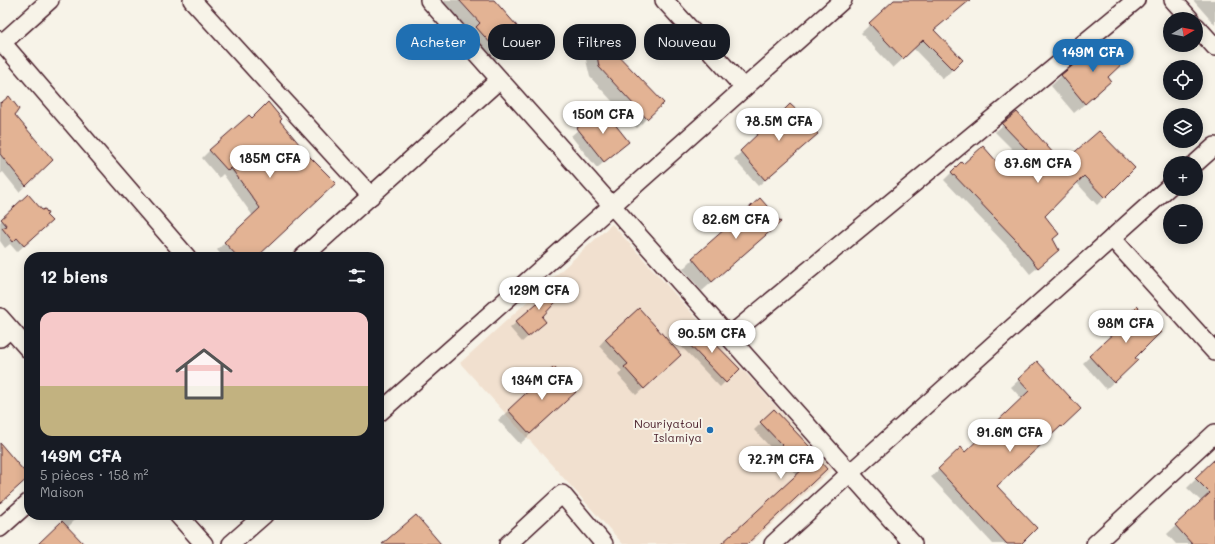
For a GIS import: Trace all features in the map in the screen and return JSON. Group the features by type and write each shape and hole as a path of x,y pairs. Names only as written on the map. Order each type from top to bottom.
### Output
{"street":[{"path":"50,0 1,42 183,252"},
{"path":"192,0 371,196"},
{"path":"429,0 913,544"},
{"path":"664,0 744,88"},
{"path":"384,409 843,0"},
{"path":"728,337 1136,0"},
{"path":"1173,0 1184,12"},
{"path":"1203,33 1215,46"},
{"path":"309,252 500,80"},
{"path":"1203,157 1215,146"},
{"path":"773,544 1163,192"},
{"path":"1112,238 1215,352"},
{"path":"3,328 24,346"},
{"path":"1095,544 1215,434"},
{"path":"508,544 562,494 604,544"},
{"path":"0,528 24,506"},
{"path":"182,520 204,544"},
{"path":"231,544 258,520"}],"shaded area":[{"path":"612,224 832,469 750,544 623,544 460,363"}],"building":[{"path":"459,0 494,0 515,24 488,24 488,40 480,31 480,23"},
{"path":"894,0 970,0 934,30 963,60 953,70 923,40 903,59 869,23"},
{"path":"1113,45 1126,60 1108,77 1111,81 1085,104 1061,75 1094,48 1101,56"},
{"path":"598,60 623,60 664,103 647,119 599,67"},
{"path":"9,96 19,109 15,115 53,160 26,186 0,154 0,102 1,103"},
{"path":"268,102 282,119 280,121 310,157 336,183 262,252 233,252 224,242 260,208 231,168 228,171 209,150 249,115 252,118"},
{"path":"790,104 804,117 818,134 765,180 740,151 761,131 762,132"},
{"path":"602,108 629,142 604,162 577,128"},
{"path":"1017,112 1062,163 1099,131 1135,168 1105,198 1084,176 1045,216 1059,234 1053,239 1059,250 1038,268 1015,239 951,172 961,162 963,164 983,146 1005,171 1028,151 1002,124"},
{"path":"28,194 42,210 45,209 48,214 46,215 52,221 24,246 17,238 13,242 2,228 7,226 1,219"},
{"path":"760,198 781,222 712,282 692,258"},
{"path":"553,283 564,293 542,317 546,322 528,337 515,322 543,298 541,296"},
{"path":"1137,306 1162,331 1135,358 1138,360 1114,383 1089,356 1117,330 1115,328"},
{"path":"639,308 681,355 644,389 624,367 628,364 605,339"},
{"path":"697,325 740,369 726,383 683,338"},
{"path":"1037,361 1081,409 997,486 1037,528 1021,544 1007,544 938,469 961,447 965,452 1029,391 1018,379"},
{"path":"554,367 576,392 530,434 508,410"},
{"path":"774,409 810,447 809,448 827,469 747,544 721,544 804,468 760,422"},
{"path":"0,443 24,471 24,481 0,503"},
{"path":"1215,459 1215,544 1192,544 1175,525 1210,493 1195,478"},
{"path":"416,515 441,544 382,544"},
{"path":"62,521 84,544 38,544"}],"place":[{"name":"Nouriyatoul Islamiya","path":"710,430"}]}
